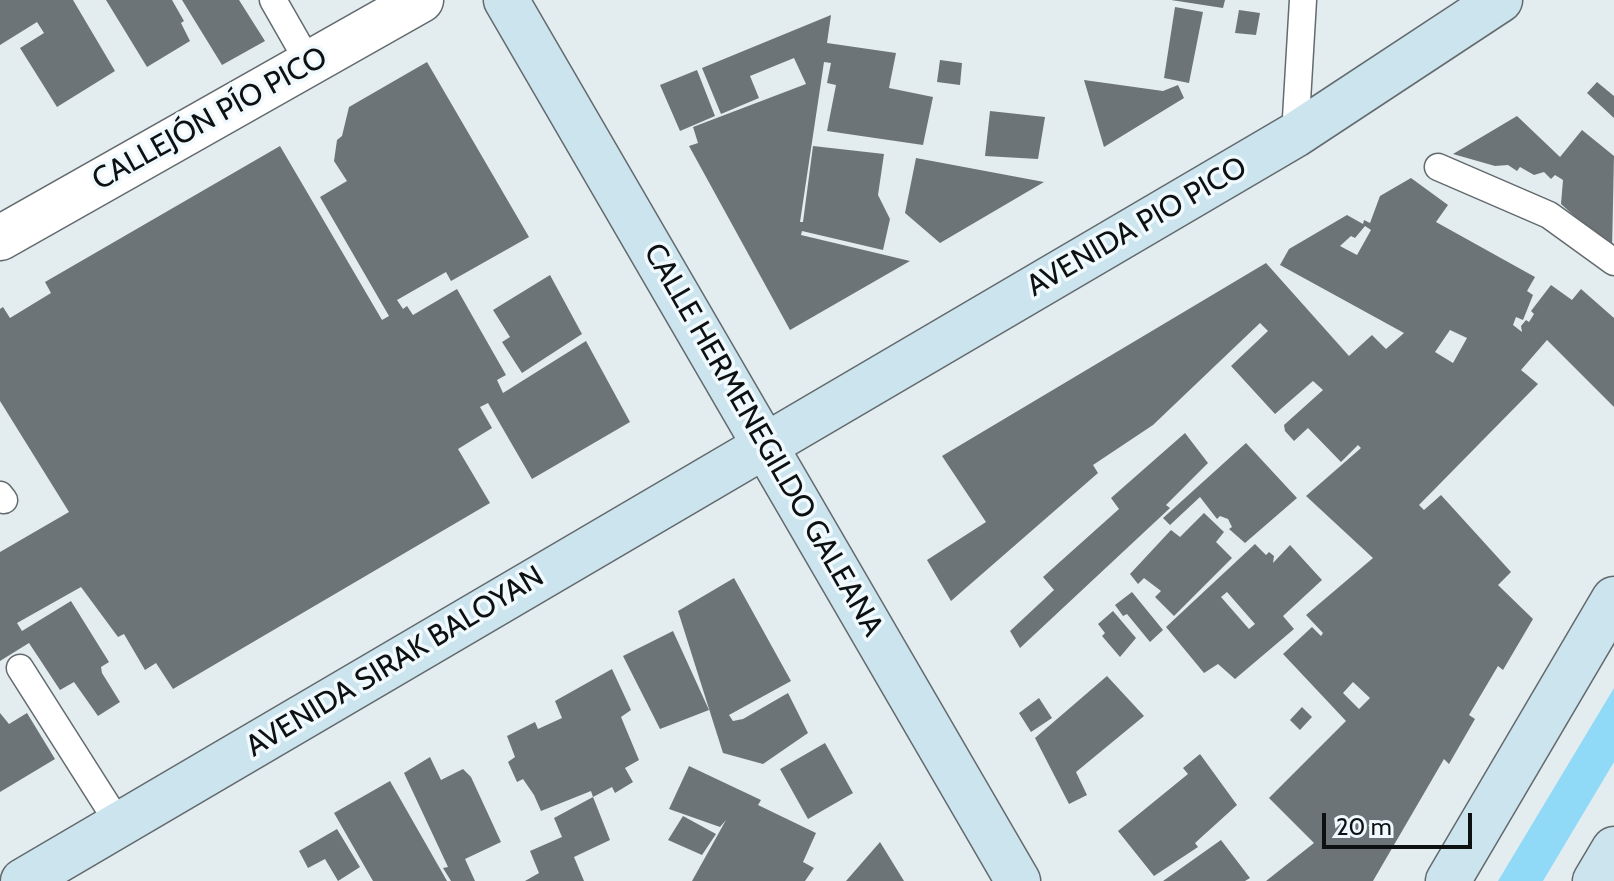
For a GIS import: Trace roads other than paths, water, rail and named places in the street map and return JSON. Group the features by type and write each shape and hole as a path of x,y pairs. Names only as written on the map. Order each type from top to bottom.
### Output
{"street":[{"name":"CALLEJÓN PÍO PICO","path":"0,238 421,0"},
{"name":"CALLE HERMENEGILDO GALEANA","path":"506,0 766,442 1018,881"},
{"name":"AVENIDA PIO PICO","path":"766,442 1295,135 1500,0"},
{"name":"AVENIDA SIRAK BALOYAN","path":"23,881 766,442"},
{"path":"1448,881 1614,599"},
{"path":"1595,881 1614,849"}],"lane":[{"path":"273,0 309,63"},
{"path":"1295,135 1303,0"},
{"path":"1438,167 1549,215 1614,262"},
{"path":"20,668 119,824"}]}
